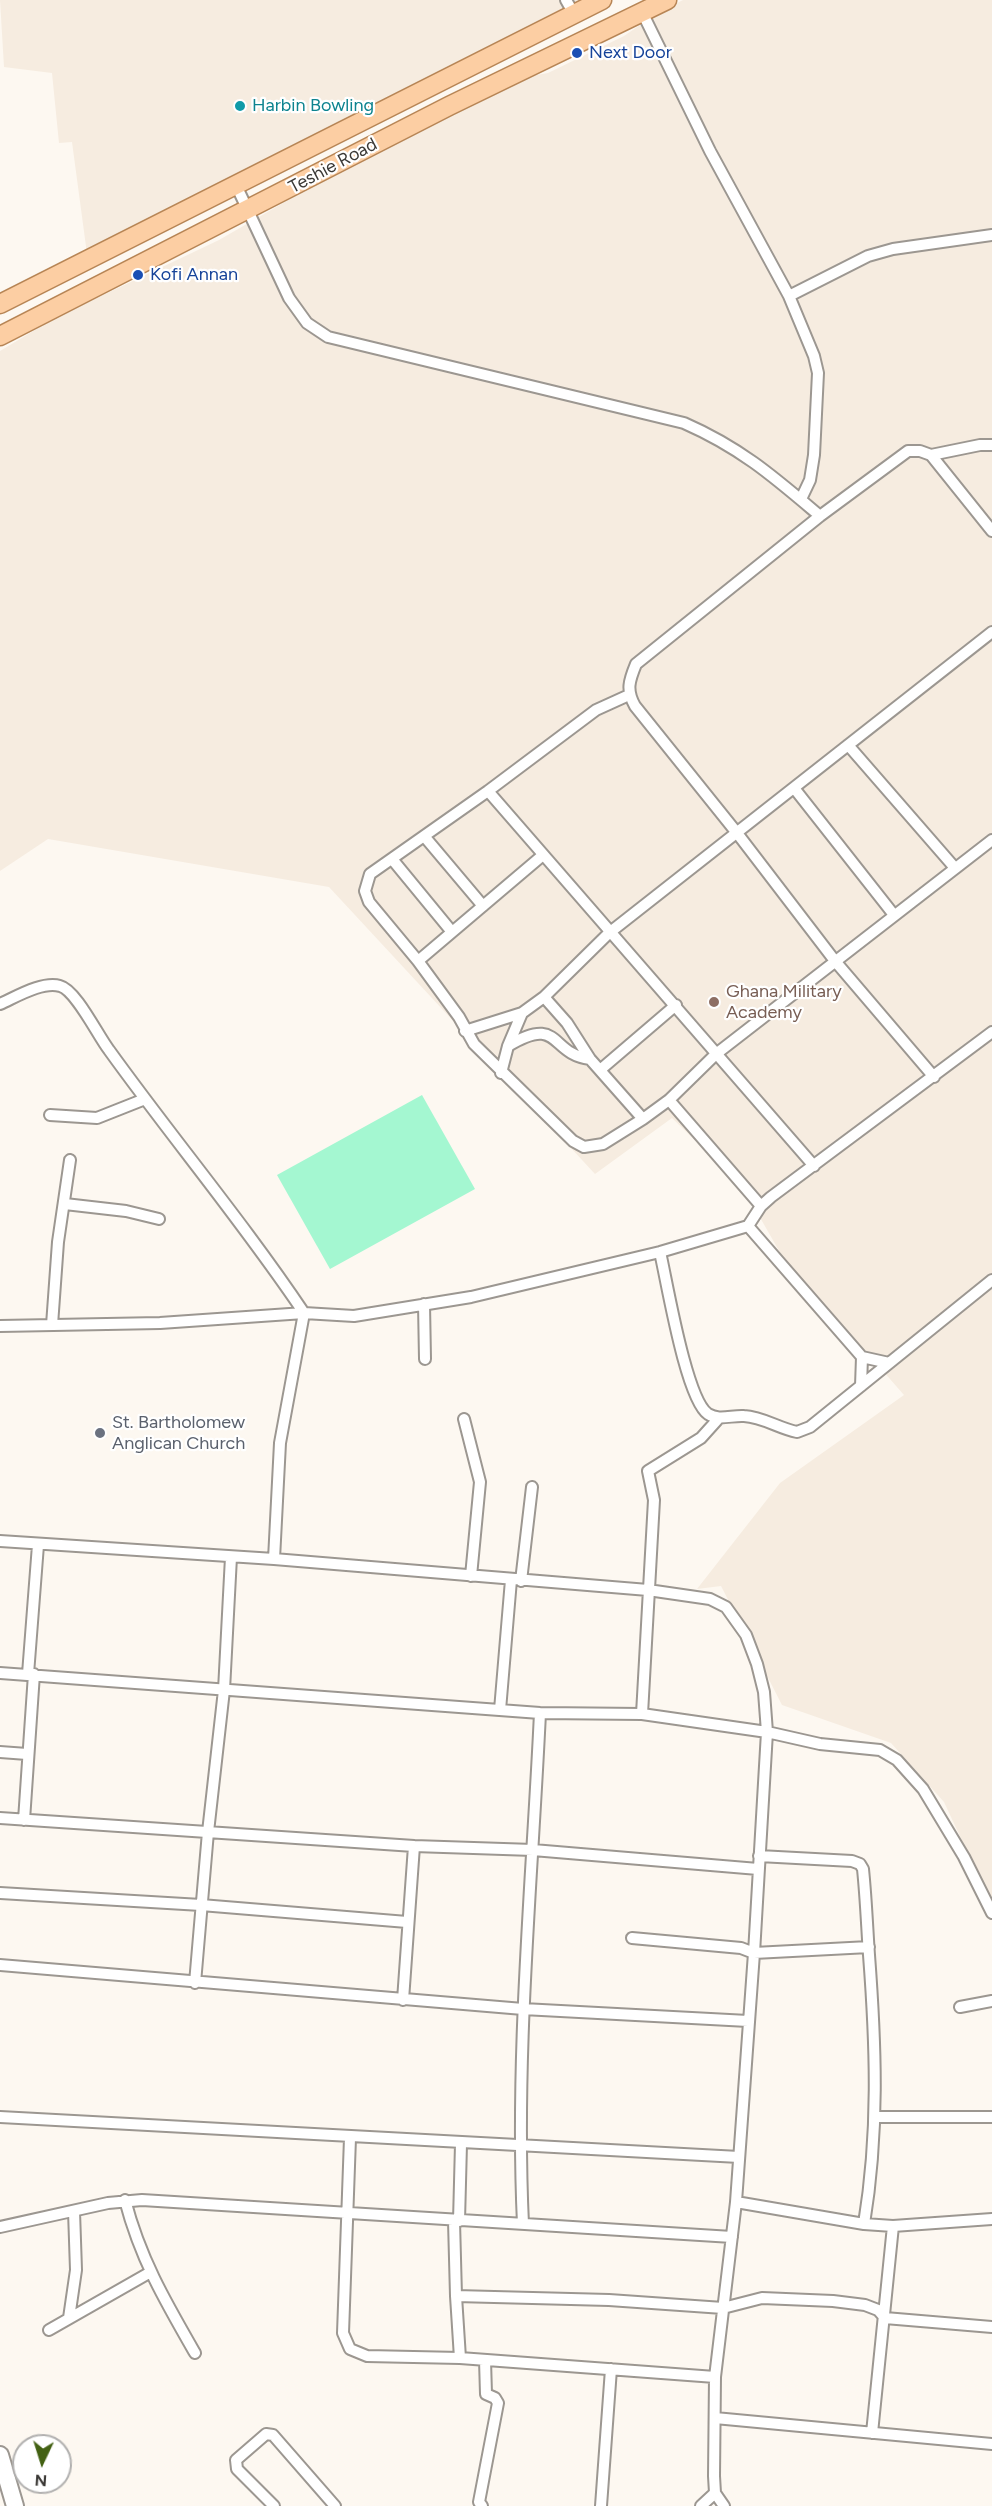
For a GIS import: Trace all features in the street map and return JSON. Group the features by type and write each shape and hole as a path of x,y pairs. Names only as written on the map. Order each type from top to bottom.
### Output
{"main road":[{"name":"Teshie Road","path":"0,304 236,185 570,7 602,0"},
{"name":"Teshie Road","path":"0,336 448,106 667,0"},
{"path":"0,2455 15,2506"}],"street":[{"path":"642,12 710,151 789,296 814,356 818,373 814,455 810,480 801,499"},
{"path":"236,185 246,211 289,298 308,323 328,337 684,423 720,439 745,454 820,516"},
{"path":"789,296 868,256 893,249 992,236"},
{"path":"931,455 980,445 992,446"},
{"path":"934,1077 835,961 737,833 635,706 629,695 629,680 636,664 820,516 908,451 920,451 931,455 992,531"},
{"path":"465,1031 522,1013 544,997 609,933 992,632"},
{"path":"629,695 596,710 488,791 370,874 365,891 369,902 418,961 459,1017 465,1031 501,1073 573,1141 584,1146 603,1144 669,1100 716,1054 992,840"},
{"path":"848,746 955,868"},
{"path":"794,788 894,915"},
{"path":"488,791 609,933 676,1005 814,1167"},
{"path":"424,836 483,906"},
{"path":"418,961 543,855"},
{"path":"392,859 452,932"},
{"path":"0,1005 44,987 60,986 70,992 107,1049 257,1243 304,1313 280,1443 274,1559"},
{"path":"544,997 567,1023 590,1059 643,1119"},
{"path":"600,1070 676,1005"},
{"path":"501,1073 508,1046 522,1013"},
{"path":"0,1326 160,1323 304,1313 354,1316 471,1297 660,1252 748,1226 761,1206 992,1032"},
{"path":"508,1046 535,1033 549,1034 574,1057 590,1059"},
{"path":"50,1115 97,1118 146,1099"},
{"path":"669,1100 761,1206"},
{"path":"52,1325 58,1242 70,1160"},
{"path":"65,1204 126,1211 159,1220"},
{"path":"748,1226 862,1357 889,1363"},
{"path":"660,1252 688,1374 699,1403 708,1413 719,1418 743,1416 764,1419 797,1432 810,1427 992,1280"},
{"path":"424,1304 425,1359"},
{"path":"861,1386 862,1357"},
{"path":"642,1714 654,1500 648,1471 701,1438 719,1418"},
{"path":"464,1419 480,1482 471,1576"},
{"path":"500,1710 516,1580 532,1487"},
{"path":"0,1541 274,1559 648,1590 710,1599 726,1606 746,1635 757,1664 764,1692 767,1732 739,2157 715,2377 715,2493 724,2506"},
{"path":"24,1820 38,1545"},
{"path":"195,1983 208,1832 224,1690 231,1557"},
{"path":"0,1673 540,1713 642,1714 767,1732 820,1744 880,1750 897,1760 922,1789 947,1828 992,1913"},
{"path":"523,2224 519,2147 540,1713"},
{"path":"0,1752 27,1754"},
{"path":"0,1818 414,1846 533,1850 758,1869"},
{"path":"403,2000 414,1846"},
{"path":"759,1856 860,1864 868,1919 876,2117 872,2175 864,2224"},
{"path":"0,1893 201,1905 407,1923"},
{"path":"632,1938 741,1948 754,1953 868,1947"},
{"path":"0,1965 403,2000 748,2021"},
{"path":"960,2007 992,2001"},
{"path":"876,2117 992,2116"},
{"path":"0,2117 350,2138 739,2157"},
{"path":"350,2138 343,2333 350,2349 368,2356 460,2358 715,2377"},
{"path":"460,2358 456,2296 461,2144"},
{"path":"125,2200 135,2239 150,2273 195,2353"},
{"path":"0,2228 125,2200 732,2237"},
{"path":"735,2202 864,2224 893,2226 992,2219"},
{"path":"69,2318 76,2270 74,2211"},
{"path":"872,2433 893,2226"},
{"path":"49,2330 150,2273"},
{"path":"456,2296 609,2300 723,2308 762,2298 834,2301 865,2305 878,2310 885,2318 992,2326"},
{"path":"482,2506 479,2502 498,2403 495,2398 486,2394 485,2360"},
{"path":"601,2506 611,2369"},
{"path":"714,2418 992,2444"},
{"path":"274,2506 237,2469 235,2464 236,2460 266,2434 273,2435 335,2506"},
{"path":"701,2506 715,2493"}],"shaded area":[{"path":"0,0 579,0 87,254 72,142 59,143 52,73 4,67"},
{"name":"Ghana Military Academy","path":"683,0 992,0 992,1905 944,1802 891,1743 782,1705 721,1586 697,1589 780,1483 904,1395 782,1256 742,1186 672,1118 595,1174 329,887 48,839 0,871 0,351 55,318 219,240 323,180 531,76 548,73 624,36 656,14"}],"green space":[{"path":"422,1095 475,1189 330,1269 277,1175"}],"place":[{"name":"Next Door","path":"577,53"},
{"name":"Harbin Bowling","path":"240,106"},
{"name":"Kofi Annan","path":"138,275"},
{"name":"Ghana Military Academy","path":"714,1002"},
{"name":"St. Bartholomew Anglican Church","path":"100,1433"}]}
